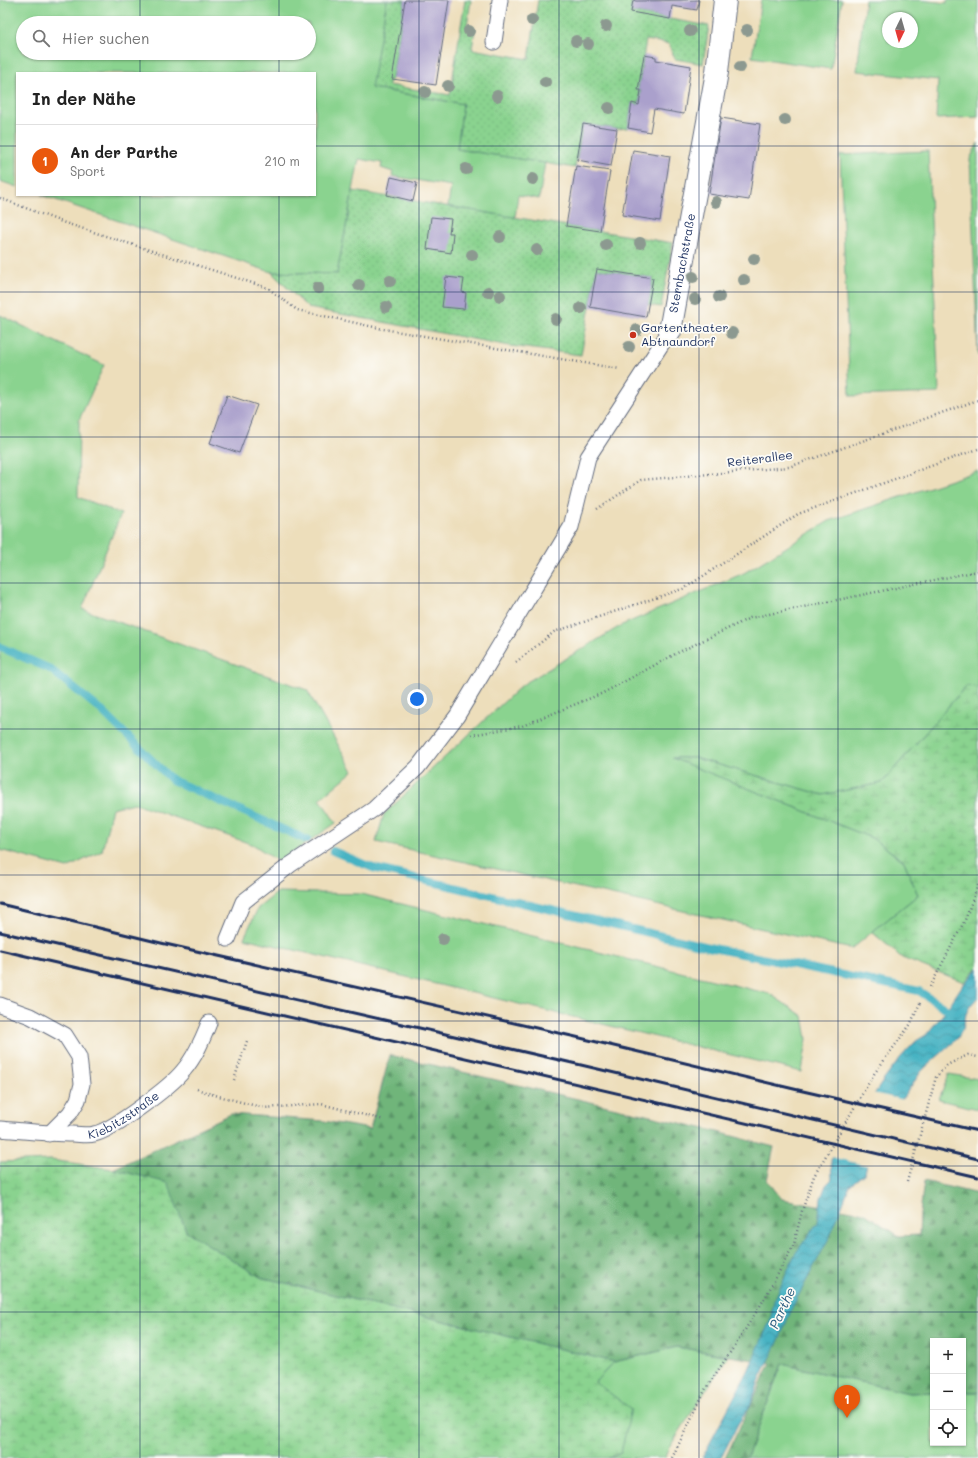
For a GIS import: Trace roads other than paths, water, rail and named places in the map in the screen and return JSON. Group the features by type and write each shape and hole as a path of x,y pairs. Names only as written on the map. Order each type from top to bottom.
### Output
{"street":[{"name":"Sternbachstraße","path":"670,330 717,72 725,0"}],"lane":[{"path":"494,42 500,0"},
{"name":"Sternbachstraße","path":"228,939 243,902 290,865 374,809 418,768 457,716 571,527 588,457 670,330"},
{"path":"0,1005 30,1016 65,1036 79,1057 82,1084 78,1100 70,1113 49,1134"},
{"name":"Kiebitzstraße","path":"0,1129 49,1134 94,1134 112,1126 152,1098 182,1073 194,1057 209,1023"}],"water":[{"name":"Parthe","path":"978,968 978,997 970,1006 966,1014 963,1029 957,1039 921,1072 895,1109 869,1154 865,1173 850,1185 830,1236 793,1306 760,1379 750,1406 738,1424 721,1458 702,1458 748,1371 770,1321 774,1301 795,1254 818,1222 821,1198 826,1185 832,1179 831,1160 883,1081 901,1057 916,1041 926,1035 944,1013 962,986"}],"waterway":[{"path":"0,647 50,669 101,710 172,780 307,840"},
{"path":"333,851 373,868 713,948 919,991 952,1013"}],"railway":[{"path":"0,904 161,943 576,1037 978,1131"},
{"path":"0,932 581,1065 978,1159"},
{"path":"0,950 978,1177"}],"place":[{"name":"Gartentheater Abtnaundorf","path":"633,335"},
{"name":"An der Parthe","path":"847,1418"}]}
